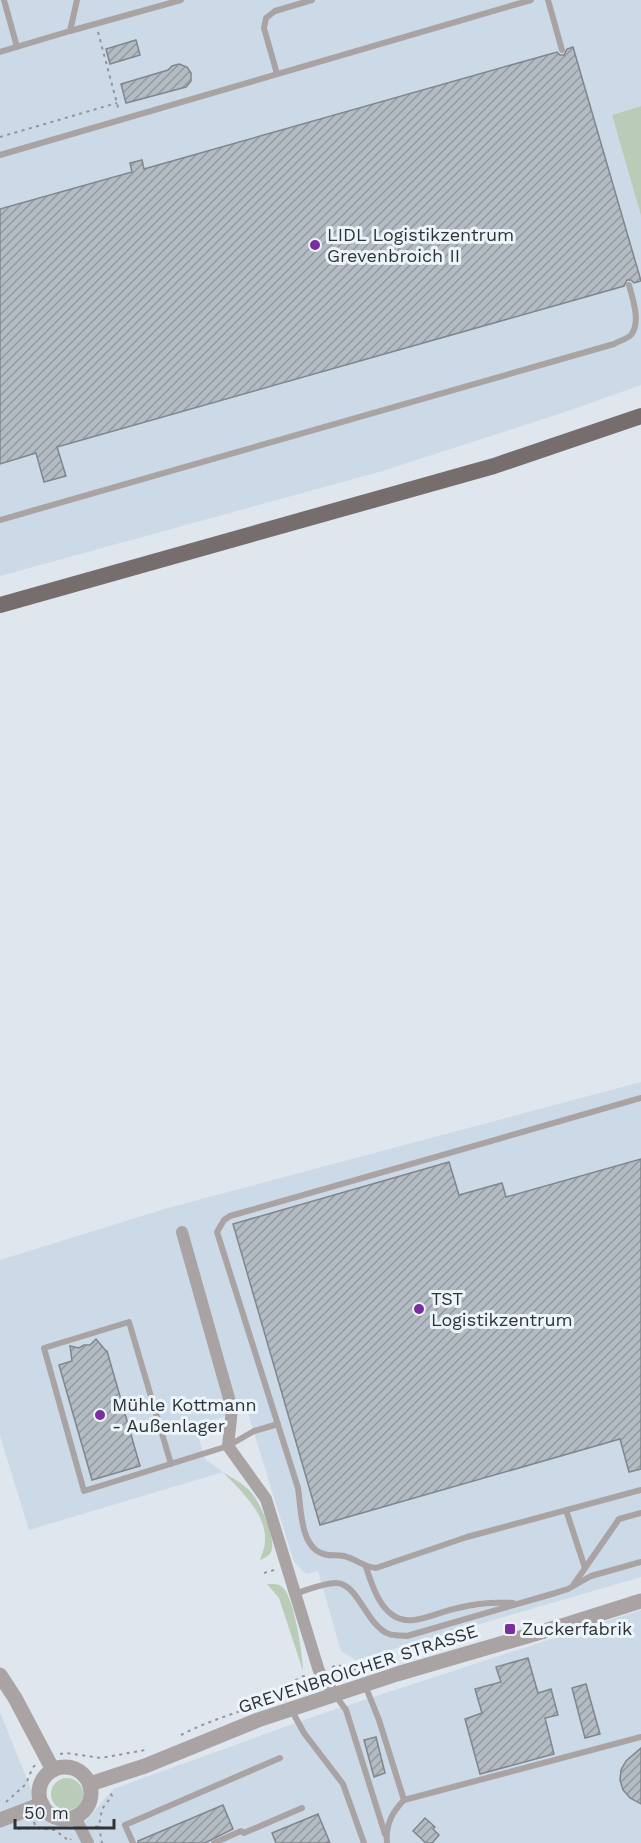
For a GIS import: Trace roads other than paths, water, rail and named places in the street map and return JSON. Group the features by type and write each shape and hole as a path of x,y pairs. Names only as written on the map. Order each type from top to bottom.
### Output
{"main road":[{"path":"0,605 494,466 641,416"}],"street":[{"path":"182,1232 232,1409 228,1446 266,1499 286,1566 297,1593 319,1671 335,1695"},
{"name":"GREVENBROICHER STRASSE","path":"90,1784 115,1777 291,1709 641,1601"},
{"path":"0,1675 15,1698 53,1770"},
{"path":"63,1767 74,1768 84,1775 90,1784 89,1803 82,1813 75,1817 66,1819 56,1817 42,1804 41,1785 45,1777 53,1770 63,1767"},
{"path":"0,1820 42,1804"},
{"path":"75,1817 88,1843"}],"lane":[{"path":"4,0 16,47"},
{"path":"70,31 77,0"},
{"path":"0,52 181,0"},
{"path":"278,74 264,27 266,18 275,11 312,0"},
{"path":"0,155 531,0"},
{"path":"548,0 562,50"},
{"path":"0,520 614,344 631,336 637,326 638,313 629,285"},
{"path":"641,1098 296,1197 224,1220 217,1232 298,1488 300,1511 312,1548 322,1554 345,1556 366,1567 376,1568 467,1537 641,1490"},
{"path":"171,1464 129,1322 44,1348 84,1491 171,1464 228,1446 254,1431 278,1424"},
{"path":"566,1510 585,1568"},
{"path":"572,1587 620,1519 641,1513"},
{"path":"297,1593 336,1582 345,1584 382,1630 390,1635 407,1636 572,1587 591,1576 641,1562"},
{"path":"366,1567 376,1596 385,1609 401,1619 425,1618 485,1602 520,1603"},
{"path":"365,1685 379,1720 404,1800"},
{"path":"335,1695 346,1710 386,1840"},
{"path":"291,1709 304,1733 343,1784 364,1843"},
{"path":"386,1840 390,1818 404,1800 641,1737"},
{"path":"133,1843 125,1825 280,1758"},
{"path":"214,1843 302,1808"}],"place":[{"name":"LIDL Logistikzentrum Grevenbroich II","path":"315,245"},
{"name":"TST Logistikzentrum","path":"419,1309"},
{"name":"Mühle Kottmann - Außenlager","path":"100,1415"},
{"name":"Zuckerfabrik","path":"510,1629"}]}
